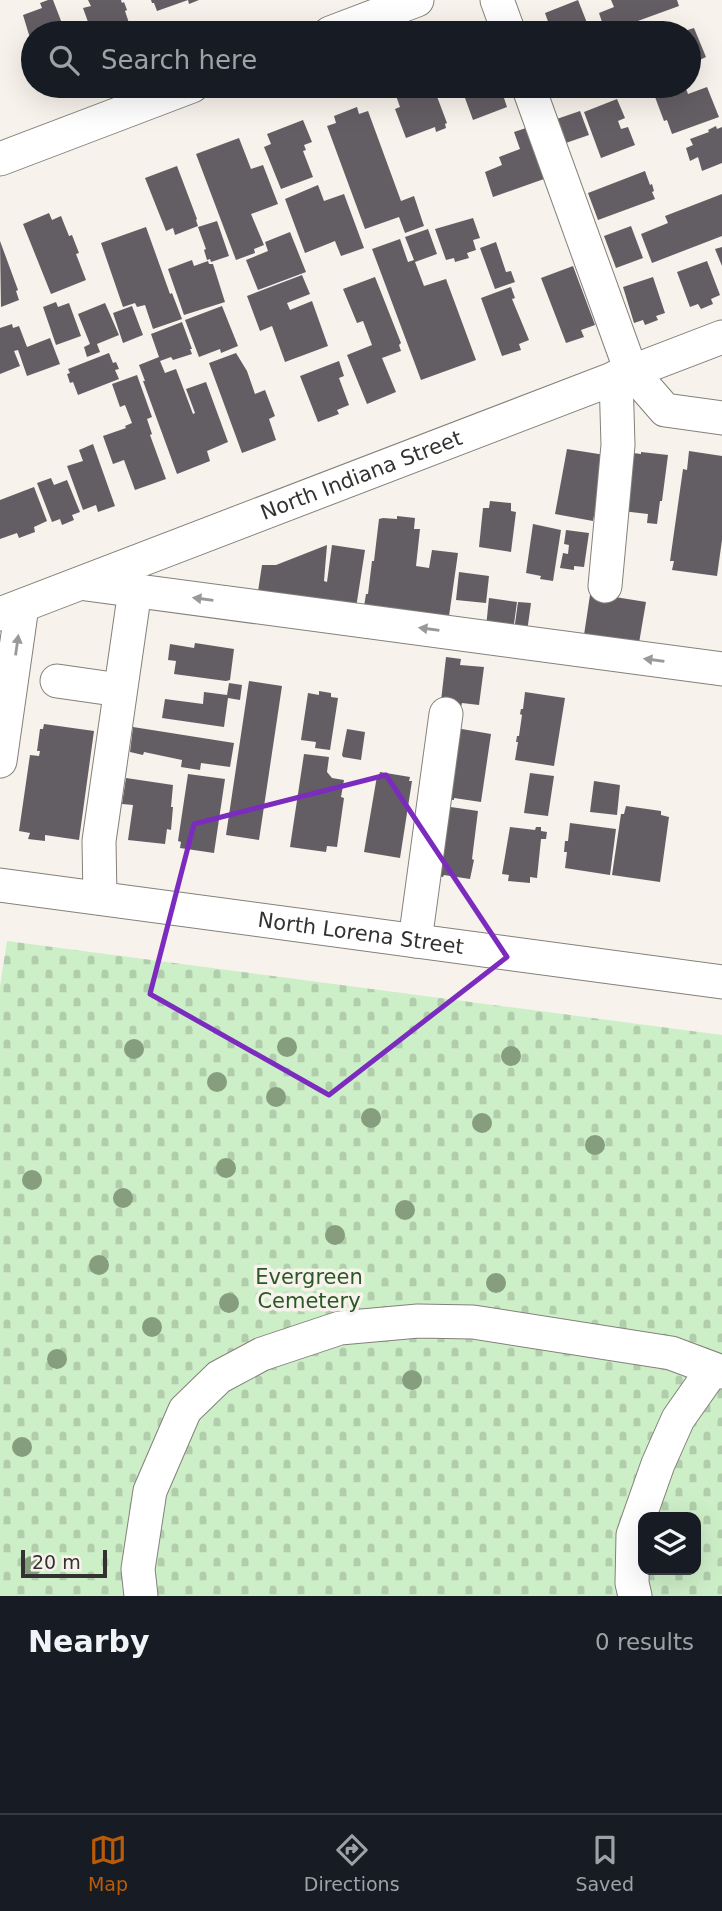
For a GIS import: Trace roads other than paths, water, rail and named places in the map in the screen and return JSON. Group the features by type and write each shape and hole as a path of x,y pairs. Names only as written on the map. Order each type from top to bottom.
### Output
{"street":[{"path":"362,21 417,0"},
{"path":"496,0 504,21"},
{"path":"0,159 160,98"},
{"path":"532,98 624,374 605,586"},
{"name":"North Indiana Street","path":"7,606 81,583 722,337"},
{"path":"624,374 665,410 722,418"},
{"path":"81,583 722,669"},
{"path":"100,898 99,841 135,590"},
{"path":"0,761 7,606"},
{"path":"57,681 120,690"},
{"path":"415,940 446,714"},
{"name":"North Lorena Street","path":"0,885 722,982"},
{"path":"141,1596 138,1569 150,1491 185,1410 219,1377 262,1353 340,1328 418,1321 473,1322 671,1353 718,1370 678,1419 658,1464 633,1535 632,1583 635,1596"}],"park label":[{"name":"Evergreen Cemetery","path":"309,1289"}]}
